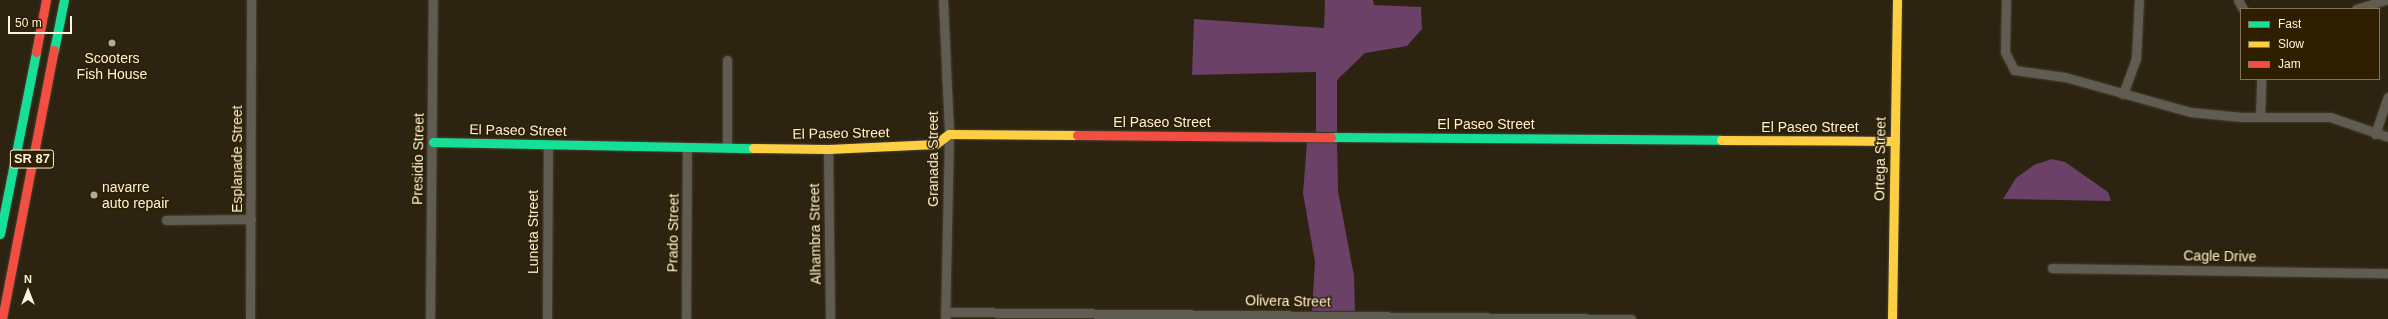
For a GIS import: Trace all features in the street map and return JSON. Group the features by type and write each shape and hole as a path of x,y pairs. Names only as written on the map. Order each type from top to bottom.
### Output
{"main road":[{"name":"SR 87","path":"0,234 46,0"},
{"name":"SR 87","path":"2,319 64,0"},
{"name":"Ortega Street","path":"1892,319 1897,0"},
{"name":"El Paseo Street","path":"433,142 688,148 828,149 936,144 949,134 1895,141"}],"street":[{"name":"Esplanade Street","path":"250,319 251,0"},
{"name":"Presidio Street","path":"430,319 433,142 433,0"},
{"name":"Granada Street","path":"943,0 949,134 945,315"},
{"path":"2006,0 2005,52 2010,66 2022,71 2065,77 2190,112 2242,117 2330,117 2375,134 2388,137"},
{"path":"2123,94 2136,59 2139,0"},
{"path":"2359,8 2385,0"},
{"path":"727,60 727,148"},
{"path":"2260,116 2261,80"},
{"path":"2375,134 2388,97"},
{"name":"Luneta Street","path":"547,319 548,145"},
{"name":"Prado Street","path":"686,319 688,148"},
{"name":"Alhambra Street","path":"828,149 830,319"},
{"path":"166,220 251,219"},
{"name":"Cagle Drive","path":"2052,268 2388,273"},
{"name":"Olivera Street","path":"945,315 1631,319"}],"shaded area":[{"path":"1325,0 1373,0 1374,5 1421,7 1422,29 1407,46 1365,53 1337,80 1337,132 1316,132 1316,72 1192,75 1194,19 1324,28"},
{"path":"1307,142 1337,142 1338,191 1354,276 1355,311 1312,311 1315,262 1303,193"},
{"path":"2052,159 2065,162 2108,192 2111,201 2003,199 2016,178 2034,165"}],"traffic: fast":[{"path":"54,50 64,0"},
{"path":"0,234 36,52"},
{"path":"1331,137 1721,140"},
{"path":"433,142 753,148"}],"traffic: slow":[{"path":"1892,319 1897,0"},
{"path":"753,148 828,149 936,144 949,134 1077,135"},
{"path":"1721,140 1895,141"}],"traffic: jam":[{"path":"36,52 46,0"},
{"path":"2,319 54,50"},
{"path":"1077,135 1331,137"}],"place":[{"name":"Scooters Fish House","path":"112,43"},
{"name":"navarre auto repair","path":"94,195"}]}
